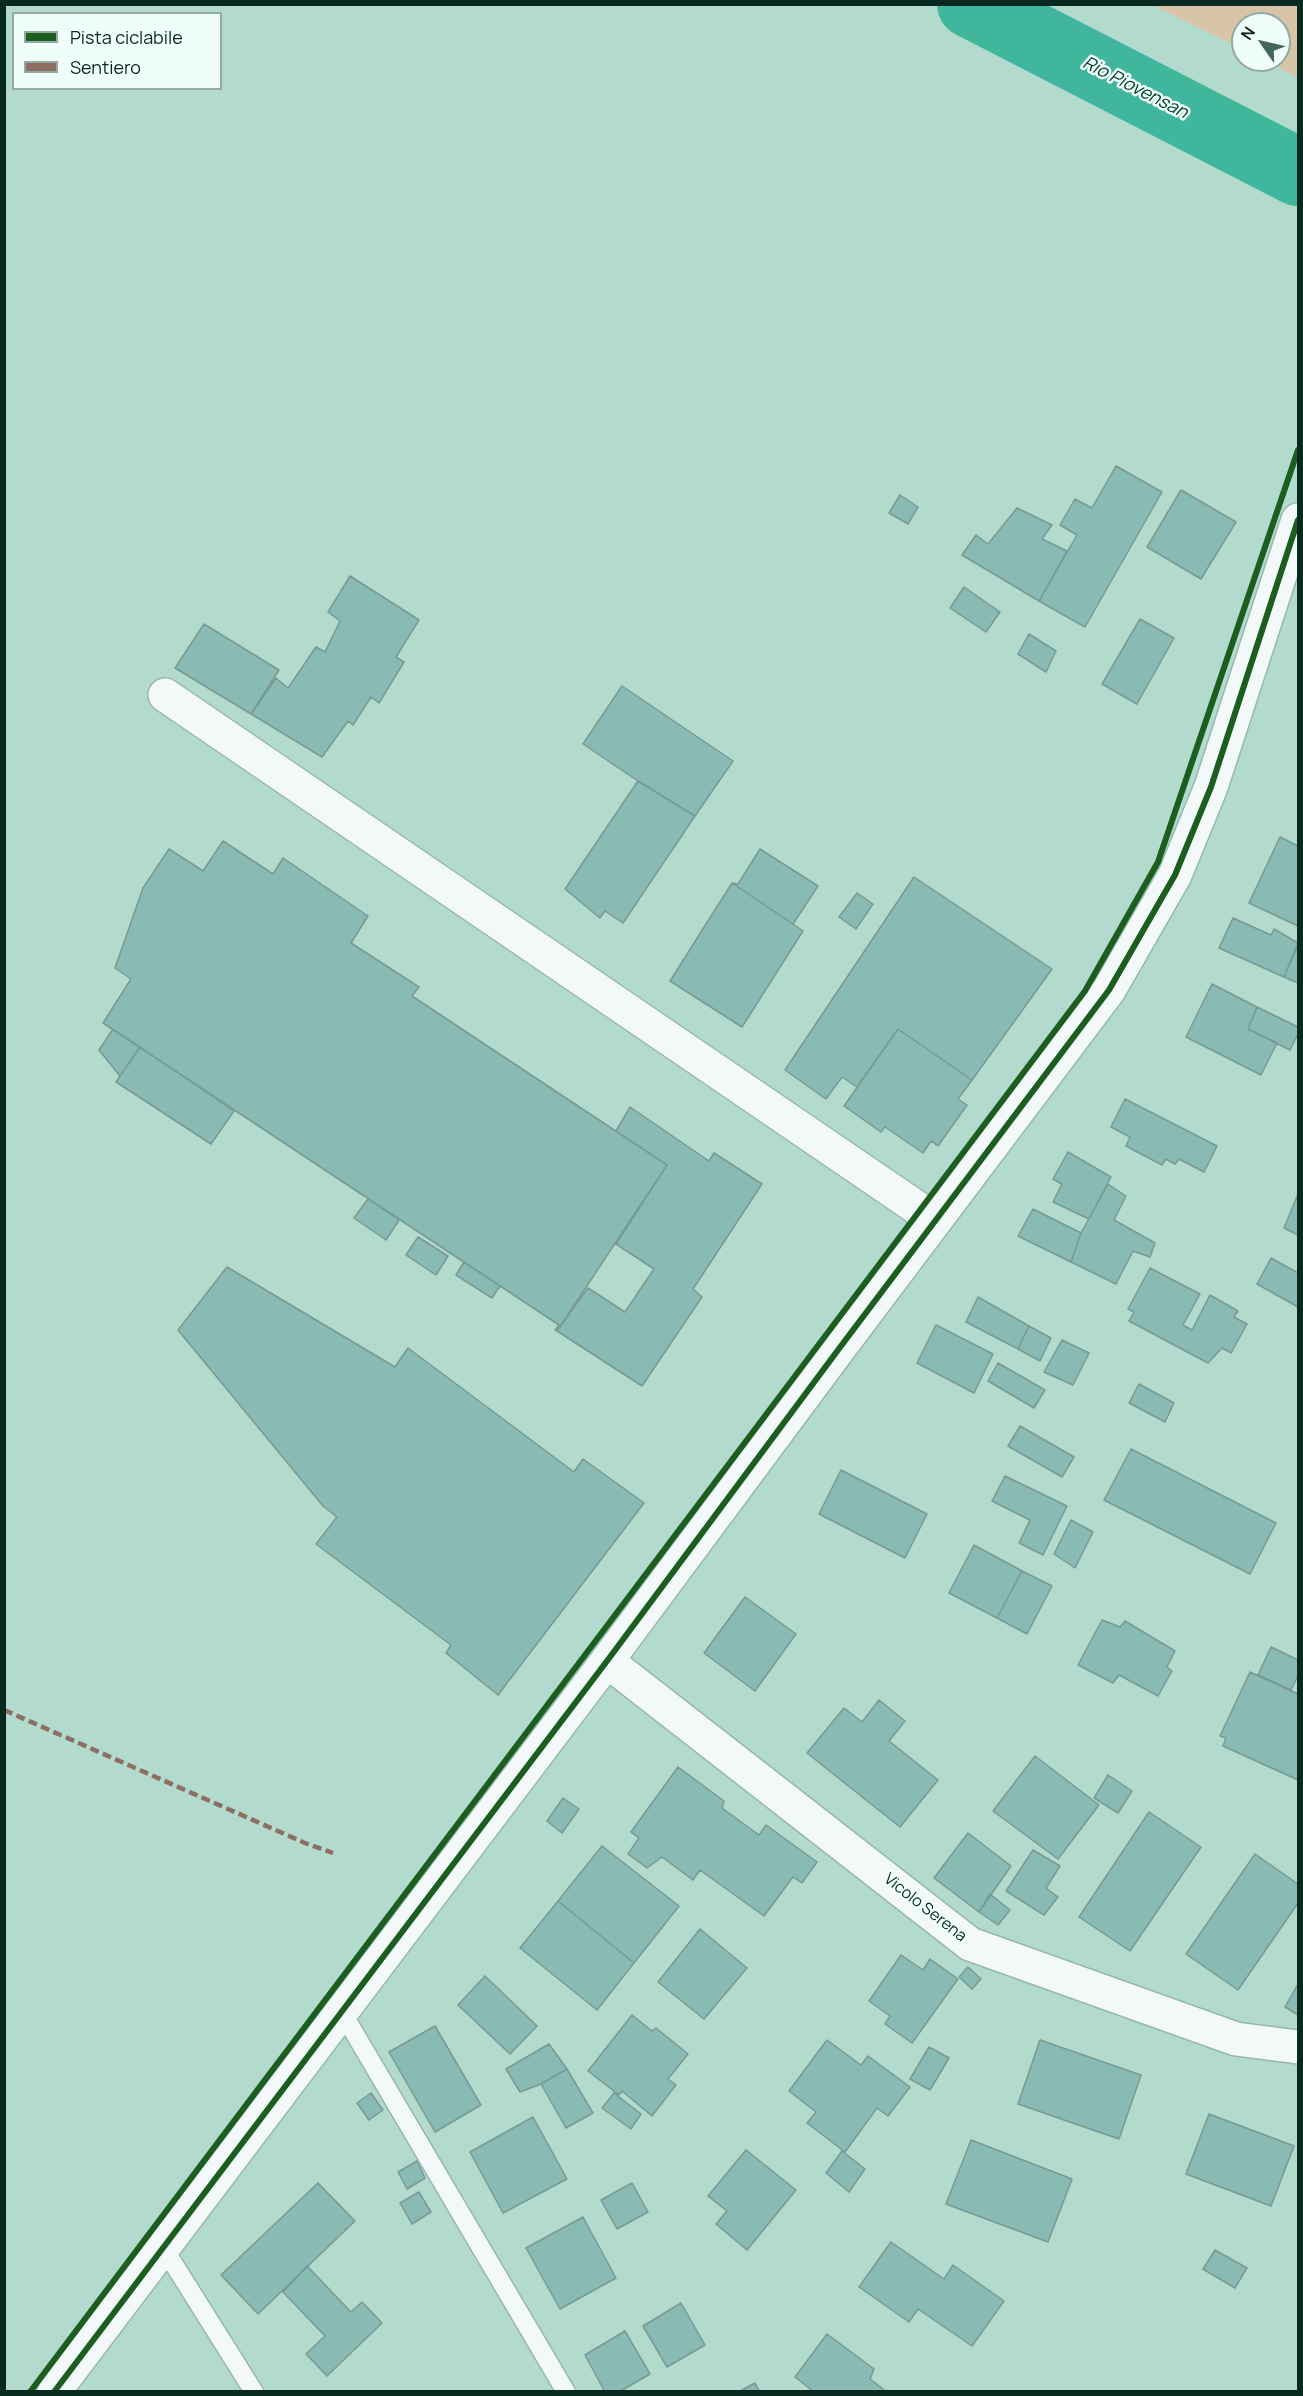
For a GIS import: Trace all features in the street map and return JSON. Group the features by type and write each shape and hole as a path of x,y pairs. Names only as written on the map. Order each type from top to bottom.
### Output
{"street":[{"path":"54,2391 430,1897 1108,990 1175,875 1210,787 1299,520"},
{"path":"165,695 935,1220"},
{"name":"Vicolo Serena","path":"607,1661 970,1944 1236,2039 1299,2047"}],"lane":[{"path":"342,2013 566,2391"},
{"path":"164,2247 254,2391"}],"shaded area":[{"path":"1152,5 1298,5 1298,78 1287,72 1291,72 1291,12 1231,12 1231,43"}],"building":[{"path":"1116,466 1162,492 1085,627 1039,601 1077,535 1060,525 1075,499 1092,508"},
{"path":"1181,490 1236,522 1201,579 1147,547"},
{"path":"900,495 918,507 908,524 889,513"},
{"path":"1017,508 1052,525 1042,539 1067,551 1039,601 962,555 976,535 988,544"},
{"path":"350,576 419,620 396,657 404,662 379,703 371,697 353,725 348,721 322,757 251,714 276,678 288,688 316,647 325,652 340,621 328,612"},
{"path":"964,587 1000,612 986,632 950,608"},
{"path":"1140,619 1174,638 1137,704 1102,684"},
{"path":"204,624 279,670 251,714 175,668"},
{"path":"1029,634 1056,651 1046,672 1018,654"},
{"path":"622,686 733,761 695,816 583,744"},
{"path":"638,781 695,816 623,923 605,911 600,918 565,889"},
{"path":"1280,837 1298,846 1298,926 1249,903"},
{"path":"223,841 273,874 283,858 368,916 351,943 419,987 412,996 667,1165 557,1331 555,1330 559,1325 103,1023 131,979 115,968 143,888 169,849 203,871"},
{"path":"760,849 818,886 793,924 732,883 738,884"},
{"path":"914,877 1052,969 972,1080 898,1029 857,1087 842,1077 826,1099 785,1070"},
{"path":"732,883 803,931 742,1027 670,981"},
{"path":"857,893 873,904 856,929 839,917"},
{"path":"1233,918 1271,935 1274,929 1298,943 1284,977 1219,948"},
{"path":"1298,945 1298,983 1284,977"},
{"path":"1212,984 1257,1007 1248,1029 1277,1043 1261,1075 1186,1037"},
{"path":"1257,1007 1298,1027 1298,1034 1290,1050 1248,1029"},
{"path":"113,1029 140,1047 120,1076 99,1050"},
{"path":"898,1029 972,1080 958,1099 967,1105 938,1146 931,1141 923,1153 885,1127 881,1132 844,1106"},
{"path":"140,1047 234,1111 211,1144 116,1082"},
{"path":"1125,1099 1217,1146 1204,1172 1179,1159 1175,1164 1166,1159 1162,1165 1126,1146 1130,1137 1111,1127"},
{"path":"630,1107 709,1161 714,1153 762,1184 693,1289 702,1297 642,1386 557,1331 588,1288 625,1312 654,1269 616,1244 667,1165 616,1131"},
{"path":"1068,1152 1111,1177 1089,1219 1053,1202 1062,1184 1053,1179"},
{"path":"1108,1184 1126,1196 1114,1220 1155,1243 1150,1257 1133,1251 1116,1284 1071,1262 1081,1233"},
{"path":"1298,1194 1298,1235 1284,1228"},
{"path":"368,1199 399,1220 386,1240 354,1218"},
{"path":"1033,1209 1081,1233 1071,1262 1018,1236"},
{"path":"418,1237 448,1256 436,1275 406,1255"},
{"path":"1271,1258 1298,1273 1298,1307 1257,1284"},
{"path":"464,1262 500,1286 492,1298 456,1275"},
{"path":"227,1267 395,1367 408,1348 574,1472 583,1459 644,1503 498,1695 446,1653 451,1645 316,1544 337,1517 323,1506 178,1330"},
{"path":"1150,1268 1200,1294 1183,1325 1192,1330 1210,1295 1238,1311 1234,1317 1247,1324 1231,1353 1222,1348 1208,1363 1129,1321 1134,1312 1128,1309"},
{"path":"978,1297 1029,1326 1018,1349 966,1322"},
{"path":"936,1325 993,1354 974,1393 917,1363"},
{"path":"1029,1326 1051,1338 1040,1361 1018,1349"},
{"path":"1062,1340 1089,1353 1073,1385 1044,1372"},
{"path":"998,1363 1045,1390 1034,1408 988,1381"},
{"path":"1139,1384 1174,1403 1165,1422 1129,1403"},
{"path":"1020,1426 1074,1457 1062,1477 1008,1446"},
{"path":"1131,1449 1276,1523 1250,1574 1104,1500"},
{"path":"841,1470 927,1514 905,1558 819,1514"},
{"path":"1005,1476 1067,1506 1043,1555 1019,1543 1030,1520 992,1501"},
{"path":"1071,1520 1093,1532 1075,1568 1054,1554"},
{"path":"974,1545 1022,1571 997,1618 949,1593"},
{"path":"1022,1571 1052,1586 1027,1634 997,1618"},
{"path":"745,1597 796,1634 755,1691 704,1653"},
{"path":"1102,1620 1120,1627 1125,1621 1175,1651 1167,1667 1172,1671 1158,1696 1119,1675 1113,1683 1078,1665"},
{"path":"1271,1647 1298,1660 1298,1676 1291,1690 1258,1675"},
{"path":"1250,1672 1298,1694 1298,1780 1223,1746 1226,1738 1220,1736"},
{"path":"879,1700 905,1721 889,1741 938,1780 900,1827 807,1753 844,1708 862,1722"},
{"path":"1035,1756 1099,1805 1058,1859 993,1811"},
{"path":"678,1767 724,1801 722,1808 759,1835 766,1825 817,1862 802,1883 793,1877 764,1916 700,1870 693,1880 662,1857 647,1868 628,1854 639,1838 631,1832"},
{"path":"1108,1775 1132,1791 1118,1813 1094,1798"},
{"path":"563,1798 579,1809 562,1833 547,1821"},
{"path":"1149,1812 1201,1847 1130,1951 1079,1917"},
{"path":"968,1833 1011,1866 979,1912 934,1878"},
{"path":"602,1846 679,1906 634,1963 558,1901"},
{"path":"1033,1850 1060,1866 1046,1888 1058,1897 1044,1915 1006,1891"},
{"path":"1255,1854 1298,1884 1298,1903 1238,1990 1186,1954"},
{"path":"990,1894 1010,1910 998,1925 979,1912"},
{"path":"558,1901 634,1963 597,2010 520,1948"},
{"path":"700,1929 747,1968 704,2019 658,1982"},
{"path":"901,1955 923,1970 930,1959 958,1979 912,2043 885,2024 890,2016 869,2001"},
{"path":"968,1967 981,1979 972,1989 959,1977"},
{"path":"485,1976 537,2026 510,2054 458,2005"},
{"path":"1298,1984 1298,2015 1285,2007"},
{"path":"632,2015 652,2031 656,2028 688,2054 668,2079 676,2085 652,2116 622,2091 619,2095 588,2071"},
{"path":"435,2026 481,2105 435,2132 389,2052"},
{"path":"827,2040 861,2065 868,2056 910,2087 888,2116 877,2108 845,2152 807,2123 816,2112 789,2091"},
{"path":"1040,2040 1141,2075 1119,2139 1018,2104"},
{"path":"549,2044 567,2069 541,2084 520,2092 506,2069"},
{"path":"929,2047 949,2058 930,2090 910,2079"},
{"path":"567,2069 593,2113 566,2128 541,2084"},
{"path":"371,2093 383,2110 369,2120 357,2103"},
{"path":"614,2093 641,2114 631,2129 602,2108"},
{"path":"1209,2114 1294,2146 1271,2206 1186,2174"},
{"path":"533,2117 567,2179 503,2213 470,2152"},
{"path":"971,2140 1072,2179 1048,2242 946,2204"},
{"path":"746,2150 796,2190 747,2250 716,2224 727,2211 708,2196"},
{"path":"842,2151 865,2169 849,2192 826,2173"},
{"path":"417,2161 425,2178 407,2189 398,2172"},
{"path":"318,2183 355,2221 258,2314 221,2275"},
{"path":"632,2183 648,2212 617,2229 601,2200"},
{"path":"419,2192 431,2212 412,2224 400,2203"},
{"path":"583,2217 616,2278 560,2309 526,2248"},
{"path":"891,2242 944,2279 953,2265 1004,2301 972,2346 918,2309 909,2322 859,2287"},
{"path":"1215,2250 1247,2268 1235,2288 1203,2269"},
{"path":"307,2266 351,2312 362,2302 382,2323 327,2376 306,2354 325,2336 283,2292"},
{"path":"681,2303 705,2345 667,2367 643,2326"},
{"path":"625,2331 650,2374 619,2392 605,2392 585,2355"},
{"path":"827,2334 874,2369 870,2379 887,2392 814,2392 795,2377"},
{"path":"755,2383 760,2392 738,2392"}],"waterway":[{"name":"Rio Piovensan","path":"971,4 1298,172"}],"marked path":[{"path":"4,1710 305,1843 333,1853"}],"cycle path":[{"path":"30,2392 1085,991 1158,862 1298,450"},
{"path":"54,2392 607,1661 1109,990 1175,875 1211,787 1298,520"}]}
